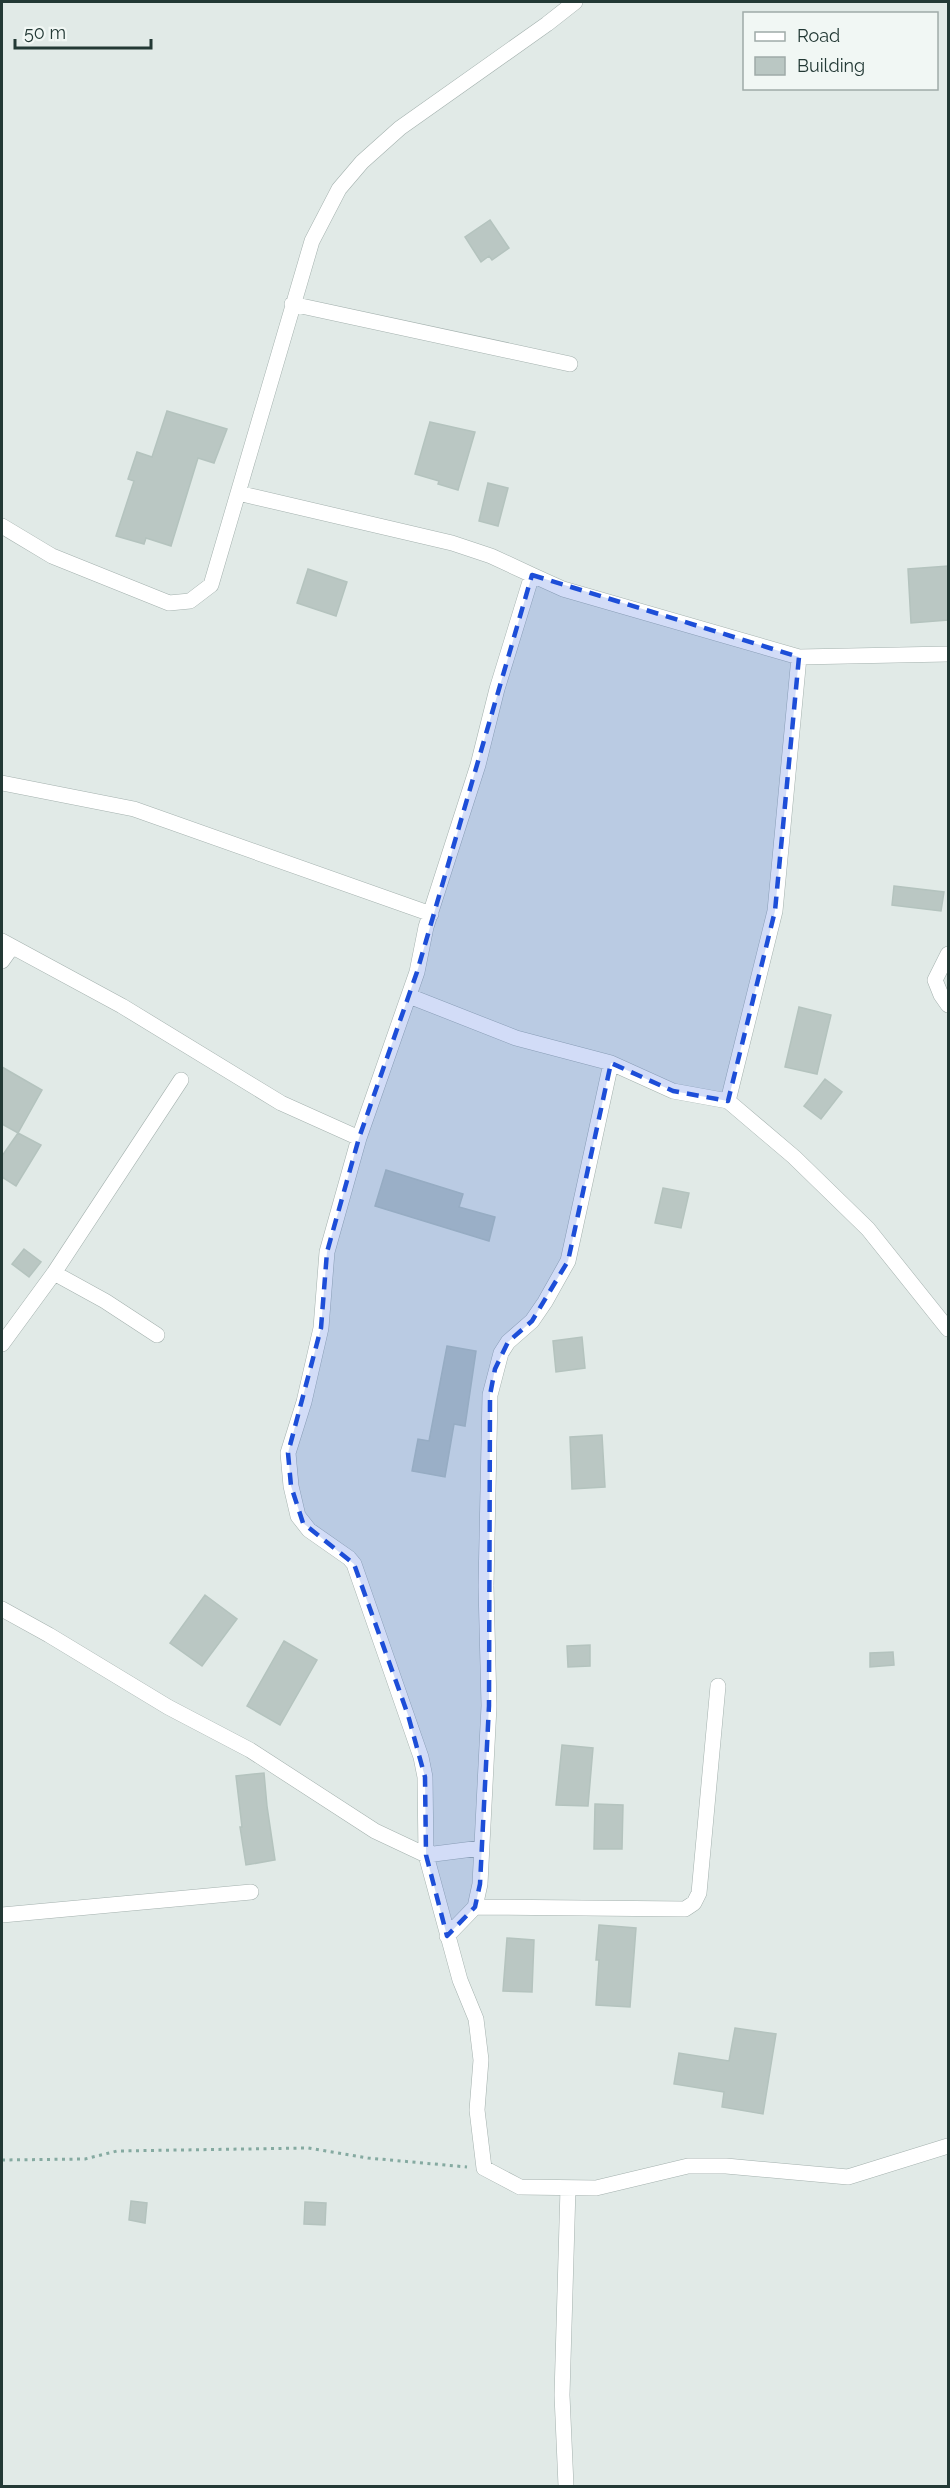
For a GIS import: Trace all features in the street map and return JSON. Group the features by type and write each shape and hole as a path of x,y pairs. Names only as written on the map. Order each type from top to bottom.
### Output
{"street":[{"path":"2,526 52,556 169,603 190,601 211,585 312,241 339,189 362,162 400,128 575,2"},
{"path":"292,304 570,364"},
{"path":"238,493 452,543 491,555 563,589 799,657 948,654"},
{"path":"532,575 522,614 497,688 478,765 431,914 409,996 359,1138 327,1252 321,1329 304,1402 288,1453 294,1507 309,1530 348,1558 356,1571 421,1757 425,1777 426,1855 460,1980 476,2019 482,2060 477,2110 484,2168 520,2187 596,2188 688,2166 726,2166 848,2177 948,2146"},
{"path":"729,1101 775,911 799,657"},
{"path":"2,783 134,809 431,914"},
{"path":"2,961 7,944 122,1006 281,1103 359,1138"},
{"path":"948,954 935,980 948,1005"},
{"path":"409,996 516,1038 611,1063 673,1091 729,1101 794,1157 868,1229 948,1329"},
{"path":"447,1936 475,1907 480,1884 489,1706 486,1586 490,1395 501,1353 508,1342 532,1321 546,1302 568,1261 611,1063"},
{"path":"2,1344 54,1273 181,1080"},
{"path":"54,1273 105,1301 157,1335"},
{"path":"2,1609 168,1707 250,1750 375,1831 426,1855 481,1848"},
{"path":"475,1907 685,1909 694,1903 699,1893 718,1686"},
{"path":"2,1916 251,1892"},
{"path":"566,2487 562,2395 568,2188"}],"path":[{"path":"2,2160 86,2159 117,2151 308,2148 368,2158 484,2168"}],"highlighted area":[{"path":"532,575 799,657 775,911 728,1101 673,1091 611,1063 568,1261 532,1321 508,1342 495,1369 490,1395 489,1706 480,1884 475,1907 447,1936 426,1855 425,1777 408,1715 354,1564 303,1523 291,1486 288,1453 321,1328 327,1252 359,1138 417,972"}],"building":[{"path":"490,220 509,248 492,260 489,256 481,262 465,237"},
{"path":"167,411 227,429 214,463 198,458 171,546 146,538 144,544 116,536 134,481 128,479 137,452 152,457"},
{"path":"430,422 475,432 458,490 438,484 439,481 415,474"},
{"path":"488,483 508,488 498,526 479,521"},
{"path":"948,566 948,620 911,623 908,569"},
{"path":"308,569 347,582 336,616 297,603"},
{"path":"894,886 944,892 941,911 892,905"},
{"path":"799,1007 831,1015 817,1074 785,1067"},
{"path":"2,1067 42,1090 18,1133 2,1124"},
{"path":"825,1079 842,1092 821,1119 804,1106"},
{"path":"18,1133 41,1145 16,1186 2,1177 2,1156"},
{"path":"386,1170 463,1194 459,1207 495,1217 489,1241 375,1206"},
{"path":"663,1188 689,1193 681,1228 655,1223"},
{"path":"24,1249 41,1262 29,1277 12,1264"},
{"path":"582,1337 585,1368 556,1372 553,1341"},
{"path":"447,1346 476,1351 465,1426 454,1424 445,1477 412,1471 418,1439 429,1441"},
{"path":"602,1435 605,1487 572,1489 570,1437"},
{"path":"205,1595 237,1619 202,1666 170,1643"},
{"path":"284,1641 317,1660 280,1725 247,1706"},
{"path":"590,1645 590,1666 568,1667 567,1646"},
{"path":"893,1652 894,1665 870,1667 870,1653"},
{"path":"562,1745 593,1748 588,1806 556,1805"},
{"path":"264,1773 275,1860 246,1865 236,1776"},
{"path":"595,1804 623,1805 622,1849 594,1849"},
{"path":"599,1925 636,1928 630,2007 596,2005"},
{"path":"507,1938 534,1940 532,1992 503,1991"},
{"path":"735,2028 776,2034 763,2114 722,2107 724,2092 674,2084 679,2053 729,2061"},
{"path":"131,2201 147,2203 145,2223 129,2220"},
{"path":"305,2202 326,2203 325,2225 304,2224"}]}
